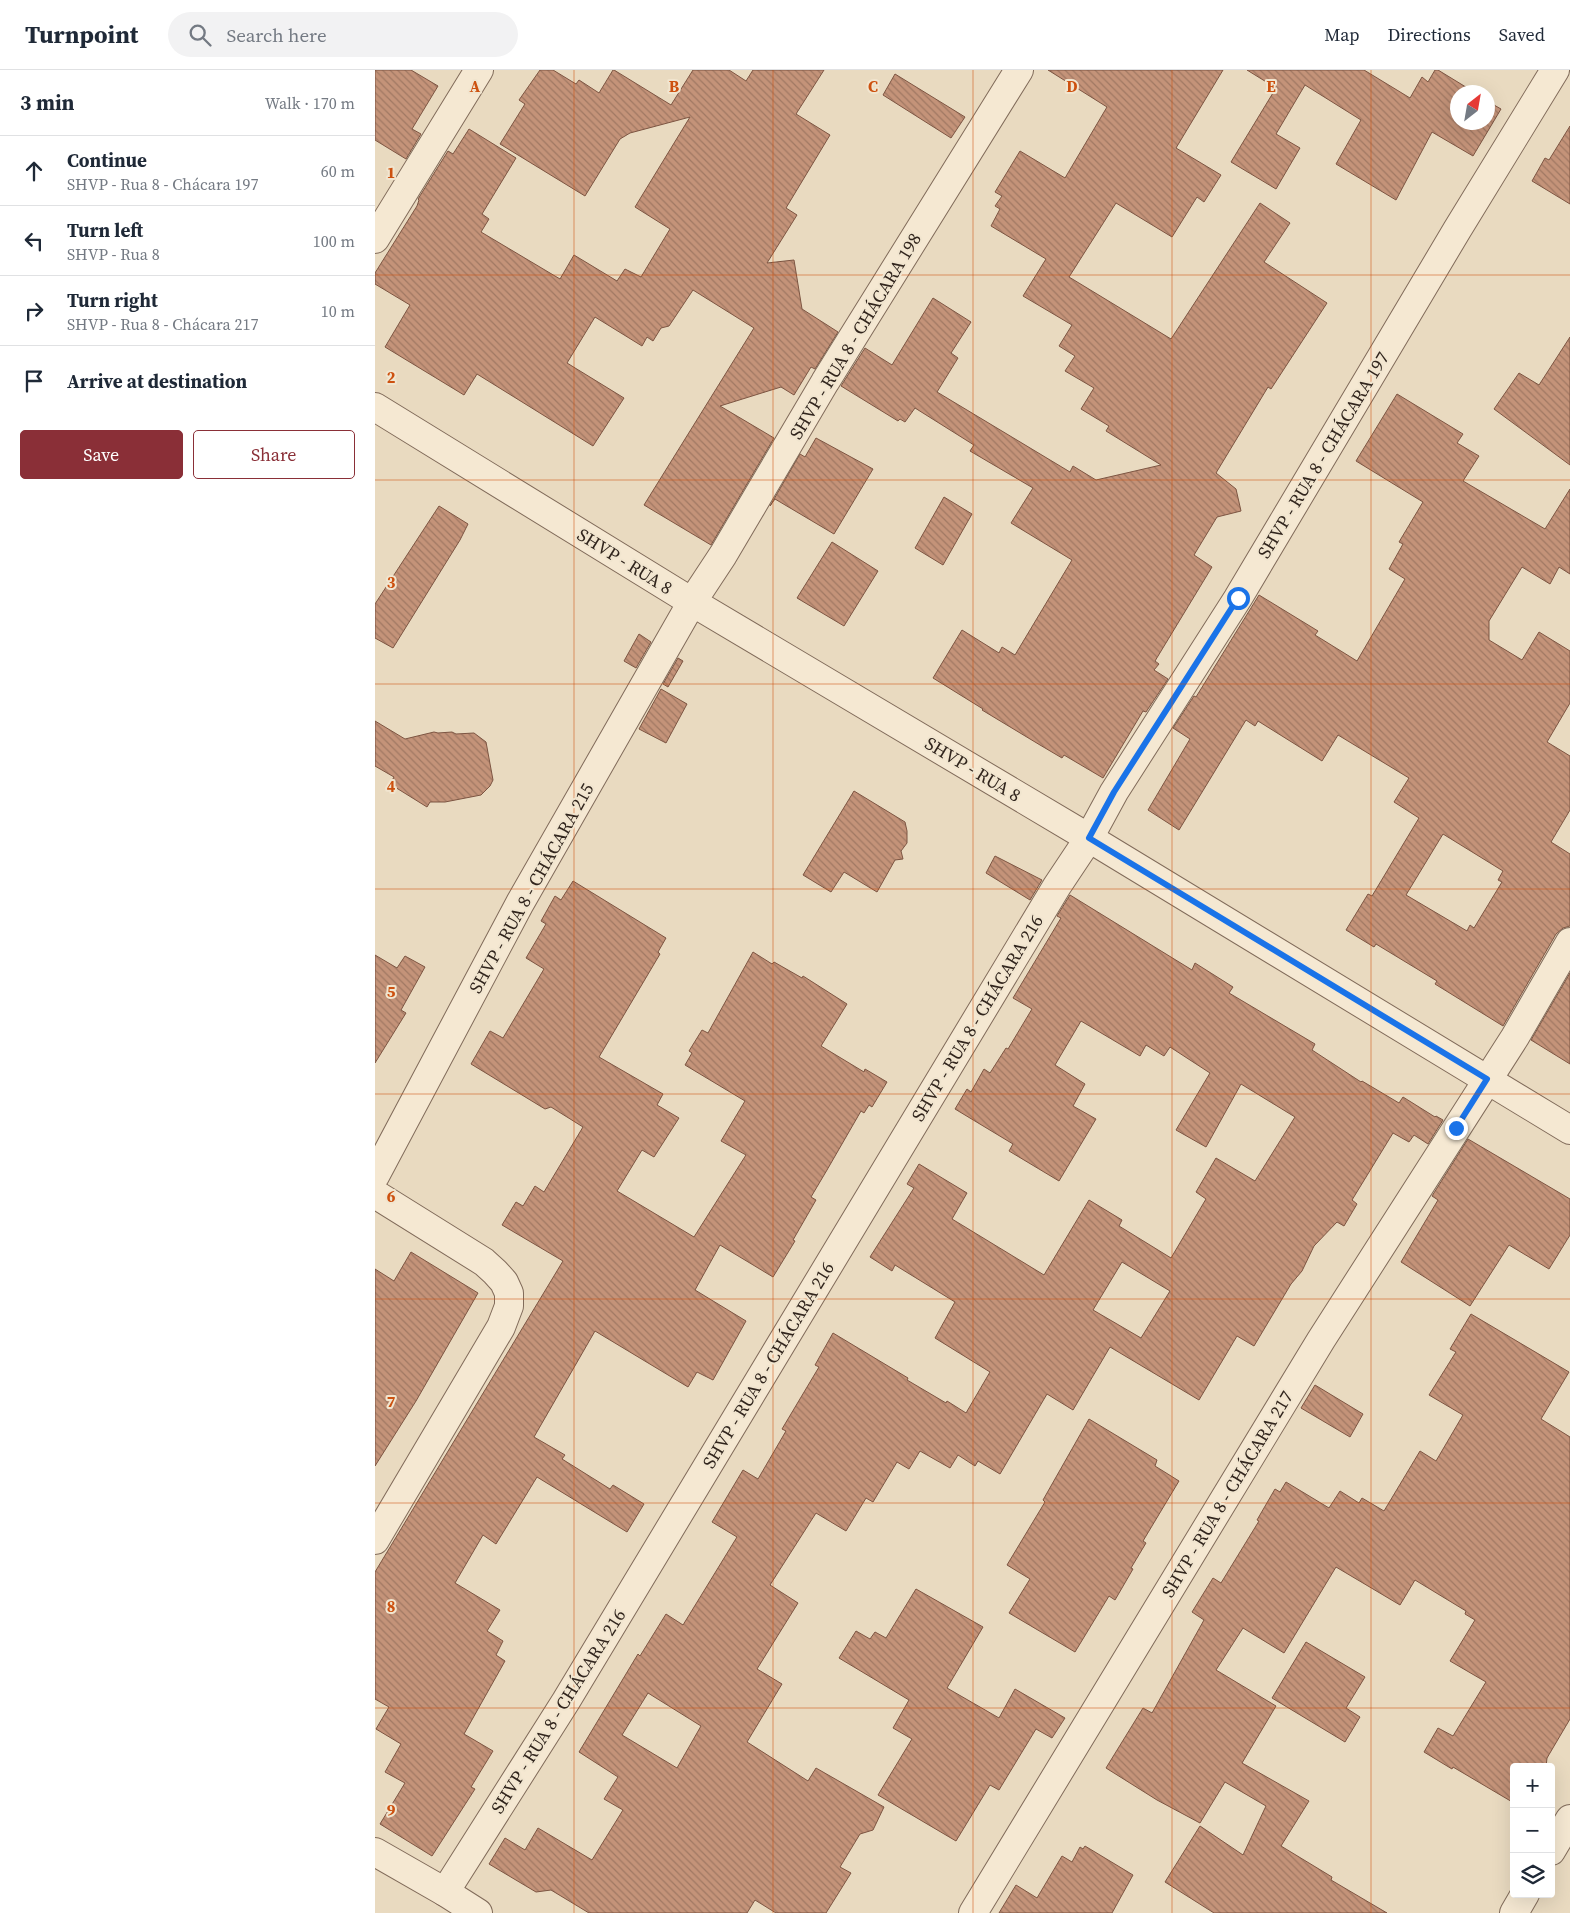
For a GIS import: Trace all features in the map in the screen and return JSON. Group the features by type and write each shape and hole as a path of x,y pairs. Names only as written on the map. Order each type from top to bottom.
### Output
{"street":[{"path":"375,240 479,70"},
{"name":"SHVP - RUA 8 - CHÁCARA 198","path":"692,602 723,555 825,382 1019,70"},
{"name":"SHVP - RUA 8 - CHÁCARA 197","path":"1089,838 1114,792 1238,598 1457,230 1555,70"},
{"name":"SHVP - RUA 8","path":"375,408 692,602 1089,838 1570,1130"},
{"name":"SHVP - RUA 8 - CHÁCARA 215","path":"375,1176 520,903 692,602"},
{"name":"SHVP - RUA 8 - CHÁCARA 216","path":"445,1892 571,1692 1057,886 1089,838"},
{"name":"SHVP - RUA 8 - CHÁCARA 217","path":"973,1913 1321,1340 1515,1037 1570,942"},
{"path":"375,1194 483,1262 504,1282 509,1293 509,1306 501,1327 375,1540"},
{"path":"1555,1844 1570,1819"},
{"path":"375,1852 479,1913"},
{"path":"1514,1913 1523,1898"}],"building":[{"path":"375,70 411,70 438,86 412,129 421,134 406,159 375,140"},
{"path":"540,70 553,70 576,84 579,80 599,93 614,70 671,105 693,70 729,70 746,81 753,70 824,70 796,114 830,135 786,208 797,215 767,263 794,260 802,309 838,332 815,369 811,367 794,395 781,387 720,406 774,438 711,545 644,505 754,328 693,290 669,326 661,328 653,341 647,337 642,346 595,317 567,363 624,398 593,446 477,374 464,395 385,347 410,305 375,284 375,273 417,206 418,199 448,151 453,154 469,129 516,158 482,214 489,219 481,232 560,279 574,255 617,281 625,269 641,277 670,229 635,207 690,117 630,133 620,139 585,196 500,144 525,104 519,100"},
{"path":"1048,70 1223,70 1176,148 1221,175 1204,202 1197,197 1172,237 1116,203 1069,277 1171,339 1260,203 1290,223 1264,262 1327,303 1271,389 1268,387 1216,473 1236,489 1241,511 1217,517 1194,555 1212,567 1155,661 1159,664 1154,670 1168,679 1146,712 1143,711 1103,778 1064,755 1062,758 933,678 962,630 999,653 1002,647 1015,655 1072,560 1011,523 1033,488 970,451 974,445 915,408 905,422 900,419 898,421 841,386 865,348 892,365 933,298 971,322 951,353 958,358 937,392 1070,472 1073,466 1096,480 1161,465 1106,431 1109,426 1081,409 1094,388 1065,371 1075,356 1059,346 1072,325 1023,296 1046,259 991,226 1000,209 995,206 1002,196 995,192 1020,151 1065,178 1107,107"},
{"path":"1247,70 1364,70 1410,98 1422,77 1428,82 1435,70 1438,70 1463,85 1450,85 1450,130 1488,130 1473,156 1432,132 1396,200 1336,164 1361,120 1305,85 1276,134 1300,148 1276,189 1231,162 1276,88"},
{"path":"895,74 965,117 951,138 883,95"},
{"path":"1495,106 1501,109 1495,119"},
{"path":"1570,126 1570,204 1532,181 1545,158 1549,160"},
{"path":"1570,337 1570,465 1494,409 1519,373 1539,385"},
{"path":"1397,394 1463,434 1457,443 1479,456 1463,481 1545,529 1570,489 1570,574 1559,567 1550,584 1522,567 1489,621 1489,640 1522,660 1539,632 1570,651 1570,703 1547,742 1570,756 1570,810 1551,842 1570,854 1570,926 1563,928 1556,934 1503,1026 1435,984 1437,981 1376,944 1374,947 1346,930 1368,894 1372,896 1419,818 1394,802 1409,778 1338,735 1322,761 1258,721 1255,726 1246,720 1179,830 1148,810 1190,739 1173,728 1194,696 1196,697 1259,595 1318,631 1315,635 1357,661 1405,579 1389,569 1403,544 1399,542 1423,502 1356,461","holes":["1443,834 1503,871 1498,880 1502,882 1474,928 1470,925 1467,931 1406,895"]},
{"path":"816,438 873,469 834,534 775,499 770,506 800,454 805,457"},
{"path":"944,497 972,514 943,565 915,548"},
{"path":"439,506 468,524 393,648 375,638 375,604"},
{"path":"832,542 878,571 844,626 797,598"},
{"path":"639,634 651,642 636,668 624,661"},
{"path":"678,658 683,661 668,687 663,684"},
{"path":"661,689 687,704 666,743 639,729"},
{"path":"375,721 405,739 434,732 474,733 486,742 493,780 490,786 481,795 445,802 430,802 427,807 390,784 394,777 375,766"},
{"path":"854,791 905,822 907,843 901,851 903,859 895,860 877,892 844,872 831,892 803,875"},
{"path":"995,856 1042,880 1030,900 986,873"},
{"path":"573,881 666,938 658,952 660,954 599,1057 663,1094 657,1105 679,1118 654,1157 642,1150 617,1191 694,1237 746,1155 721,1141 745,1101 685,1065 692,1053 689,1051 702,1030 708,1033 753,952 772,964 774,962 802,978 803,976 847,1004 821,1046 864,1072 865,1069 887,1082 872,1107 869,1105 864,1113 861,1111 811,1197 816,1200 793,1240 795,1241 773,1277 720,1245 695,1290 746,1321 713,1380 697,1372 688,1387 595,1331 534,1437 565,1455 562,1459 610,1489 613,1485 644,1504 627,1532 537,1477 496,1544 483,1535 455,1583 500,1610 487,1631 503,1641 496,1655 505,1661 464,1734 493,1751 471,1787 475,1789 432,1856 380,1824 405,1783 385,1772 401,1744 376,1729 389,1707 375,1699 375,1572 563,1261 502,1225 516,1202 523,1206 535,1186 544,1192 583,1127 551,1107 545,1109 471,1064 490,1031 503,1038 544,969 526,958 546,924 541,921 555,896 561,900"},
{"path":"1070,895 1192,970 1195,963 1233,987 1229,993 1315,1044 1312,1050 1361,1082 1399,1103 1403,1097 1443,1120 1428,1144 1414,1135 1409,1142 1393,1133 1352,1200 1357,1204 1344,1226 1337,1222 1314,1246 1302,1271 1291,1284 1254,1346 1237,1336 1199,1400 1110,1347 1073,1410 1047,1394 1000,1474 978,1461 975,1466 958,1455 950,1468 920,1451 909,1469 897,1462 873,1502 866,1498 846,1531 816,1513 770,1585 798,1603 757,1669 782,1684 747,1742 808,1781 816,1768 884,1807 873,1830 860,1834 840,1867 851,1873 826,1913 776,1913 755,1900 747,1913 589,1913 551,1890 536,1892 489,1864 505,1838 525,1850 538,1828 592,1860 623,1810 604,1799 618,1777 579,1752 638,1654 640,1656 666,1614 683,1625 737,1537 712,1522 743,1470 758,1479 786,1431 782,1429 819,1367 815,1365 833,1333 908,1378 907,1380 966,1413 990,1372 935,1338 955,1302 895,1265 892,1271 870,1257 914,1188 907,1184 919,1164 967,1193 952,1219 1044,1275 1089,1200 1122,1220 1119,1226 1171,1258 1206,1199 1196,1192 1216,1158 1255,1181 1295,1117 1241,1084 1206,1147 1176,1130 1210,1073 1170,1047 1164,1056 1146,1045 1140,1056 1081,1021 1055,1065 1085,1084 1073,1106 1096,1119 1059,1181 1009,1151 1013,1144 955,1109 967,1089 971,1092 984,1069 990,1073 1006,1048 1008,1049 1032,1009 1013,998 1061,918 1057,916","holes":["1122,1262 1170,1291 1141,1338 1093,1310","648,1693 701,1726 677,1768 622,1735"]},
{"path":"375,955 397,968 405,956 425,967 401,1010 406,1013 375,1063"},
{"path":"1570,973 1570,1064 1531,1040"},
{"path":"1468,1139 1570,1199 1570,1235 1549,1269 1509,1245 1470,1306 1401,1262 1438,1200 1432,1196"},
{"path":"411,1252 478,1293 416,1401 375,1466 375,1269 394,1281"},
{"path":"1471,1314 1569,1372 1541,1419 1570,1437 1570,1719 1547,1758 1546,1763 1510,1763 1510,1801 1424,1752 1438,1728 1453,1736 1486,1682 1450,1661 1475,1620 1465,1614 1466,1611 1415,1580 1400,1605 1336,1567 1284,1653 1243,1628 1216,1670 1276,1706 1242,1763 1309,1801 1281,1846 1332,1877 1331,1880 1387,1913 1214,1913 1165,1882 1200,1826 1243,1855 1266,1806 1225,1782 1200,1823 1157,1800 1106,1768 1143,1708 1152,1713 1204,1620 1192,1612 1213,1578 1221,1583 1259,1521 1257,1520 1275,1489 1280,1492 1286,1482 1329,1508 1340,1491 1359,1503 1362,1498 1384,1511 1420,1451 1436,1461 1463,1415 1429,1395 1456,1352 1450,1349"},
{"path":"1315,1385 1363,1414 1350,1437 1301,1408"},
{"path":"1089,1419 1157,1460 1155,1466 1179,1481 1143,1541 1146,1543 1115,1600 1109,1596 1075,1652 1009,1613 1030,1579 1007,1565 1045,1502 1043,1500"},
{"path":"916,1589 983,1627 947,1688 999,1718 1015,1689 1065,1718 1052,1738 1036,1729 999,1790 990,1785 956,1841 878,1795 912,1739 893,1728 909,1700 839,1658 856,1631 870,1639 875,1632 886,1638"},
{"path":"1306,1642 1365,1677 1346,1708 1360,1717 1345,1742 1272,1698"},
{"path":"1085,1846 1133,1875 1112,1913 999,1913 1016,1885 1037,1898 1062,1856 1072,1862 1080,1847 1083,1849"}],"route":[{"path":"1238,598 1114,792 1089,838 1487,1079 1456,1128"}]}
